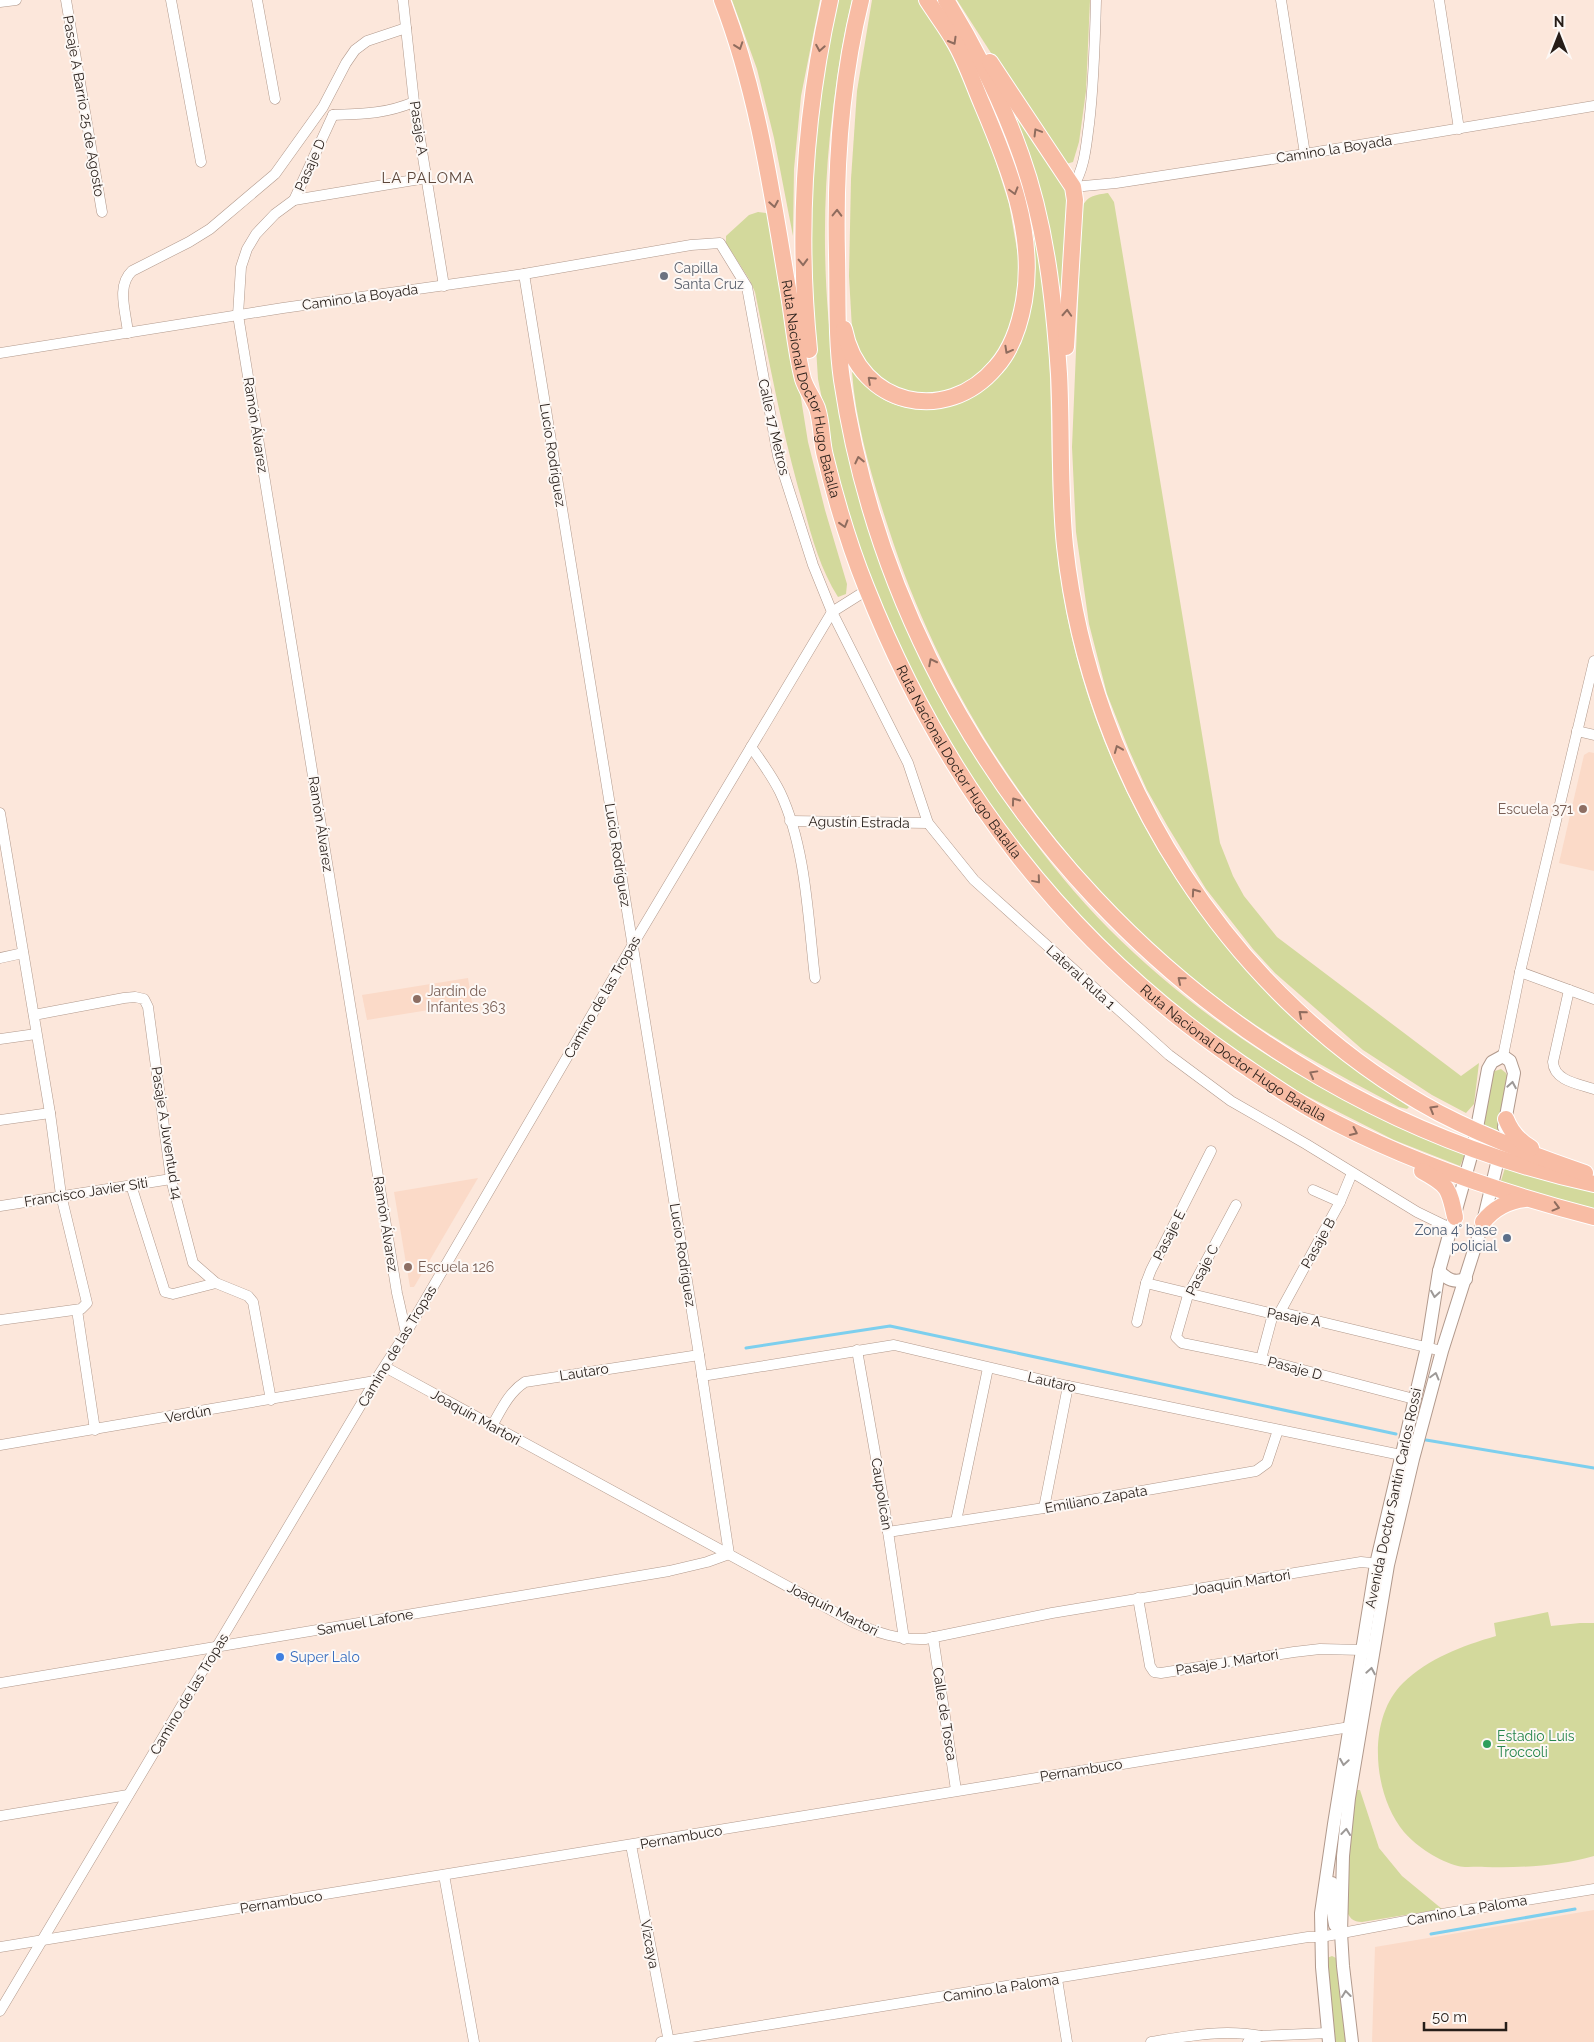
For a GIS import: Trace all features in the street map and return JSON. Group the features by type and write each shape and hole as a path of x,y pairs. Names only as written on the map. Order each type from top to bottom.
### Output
{"highway":[{"name":"Ruta Nacional Doctor Hugo Batalla","path":"722,0 742,55 754,102 777,220 804,382 817,409 824,452 843,523 867,590 906,680 935,736 1001,835 1039,883 1074,922 1134,981 1204,1038 1274,1087 1334,1122 1465,1179 1525,1199 1594,1217"},
{"path":"817,409 805,311 803,197 810,113 818,57 830,0"},
{"path":"861,0 846,73 839,132 836,228 838,344 843,382 860,465 878,531 896,582 933,665 971,734 1008,793 1055,854 1101,906 1164,966 1246,1032 1303,1068 1360,1100 1419,1128 1499,1159 1594,1184"},
{"path":"838,297 846,340 853,359 869,379 879,387 891,394 915,401 939,401 954,398 980,383 998,366 1006,354 1019,322 1024,300 1026,254 1023,230 1012,183 971,76 955,42 927,0"},
{"path":"946,0 970,40 1001,103 1022,157 1037,214 1052,291 1059,379 1064,524 1073,598 1103,712 1127,772 1151,821 1184,876 1244,954 1295,1007 1343,1049 1387,1081 1438,1112 1536,1156 1594,1176"},
{"path":"970,40 989,60 1073,187 1075,200 1065,356 1059,379"},
{"path":"1506,1119 1509,1128 1522,1143 1531,1148 1536,1156"},
{"path":"1419,1128 1477,1131"},
{"path":"1407,1155 1417,1168 1446,1186 1449,1193 1453,1223"},
{"path":"1483,1222 1497,1208 1515,1200 1525,1199"}],"street":[{"path":"0,2 16,0"},
{"name":"Pasaje A Barrio 25 de Agosto","path":"66,0 102,212"},
{"path":"171,0 201,162"},
{"path":"257,0 275,99"},
{"name":"Pasaje A","path":"403,0 414,102 444,286"},
{"path":"1073,187 1080,175 1086,147 1094,68 1096,0"},
{"path":"1282,0 1305,154"},
{"path":"1439,0 1459,129"},
{"path":"128,333 122,288 125,278 132,271 210,229 275,174 323,107 346,62 355,50 367,41 406,28"},
{"path":"323,107 332,114 362,114 394,111 414,102"},
{"name":"Camino la Boyada","path":"1073,187 1116,183 1305,154 1594,106"},
{"name":"Pasaje D","path":"238,315 241,267 247,248 256,234 275,214 294,200 332,114"},
{"path":"294,200 426,178"},
{"name":"Camino la Boyada","path":"0,354 238,315 524,274 691,245 720,243"},
{"name":"Calle 17 Metros","path":"720,243 747,287 778,456 813,565 832,612"},
{"name":"Lucio Rodríguez","path":"524,274 699,1355 729,1554"},
{"name":"Ramón Álvarez","path":"238,315 394,1273 406,1333"},
{"name":"Camino de las Tropas","path":"0,2011 375,1381 406,1333 632,946 832,612 867,590"},
{"name":"Lateral Ruta 1","path":"832,612 908,763 928,822 974,880 1169,1056 1231,1102 1306,1144 1417,1212 1453,1223"},
{"path":"1503,1056 1520,972 1594,661"},
{"path":"1578,731 1594,735"},
{"path":"751,747 771,775 781,795 790,821 798,851 804,886 815,978"},
{"path":"0,813 4,863 34,1015 61,1195 87,1303 77,1310 0,1320"},
{"name":"Agustín Estrada","path":"790,821 928,822"},
{"path":"0,958 23,952"},
{"path":"1520,972 1594,999"},
{"path":"1569,990 1553,1067 1563,1078 1594,1089"},
{"name":"Pasaje A Juventud 14","path":"34,1015 124,998 135,997 144,999 148,1008 171,1179 194,1266 216,1283"},
{"path":"0,1039 36,1034"},
{"name":"Avenida Doctor Santín Carlos Rossi","path":"1329,2038 1321,1937 1321,1913 1328,1864 1356,1726 1376,1645 1382,1565 1401,1455 1427,1347 1439,1271 1473,1149 1488,1069 1492,1062 1503,1056 1510,1061 1514,1073 1499,1159 1483,1222 1442,1351 1382,1565 1362,1650 1356,1726 1343,1856 1341,1933 1352,2042"},
{"path":"0,1120 50,1113"},
{"name":"Pasaje E","path":"1137,1322 1146,1283 1211,1151"},
{"name":"Pasaje B","path":"1261,1359 1276,1313 1340,1202 1352,1173"},
{"name":"Francisco Javier Siti","path":"0,1206 171,1179"},
{"path":"131,1185 165,1292 174,1294 216,1283 248,1296 253,1302 271,1400"},
{"path":"1313,1190 1340,1202"},
{"name":"Pasaje C","path":"1176,1337 1188,1295 1236,1205"},
{"path":"1439,1271 1450,1280 1458,1282 1466,1280"},
{"name":"Pasaje A","path":"1146,1283 1188,1295 1442,1351"},
{"path":"77,1310 95,1430"},
{"name":"Pasaje D","path":"1176,1337 1182,1343 1261,1359 1414,1400"},
{"name":"Lautaro","path":"702,1376 894,1345 1068,1386 1401,1455"},
{"name":"Caupolicán","path":"857,1350 904,1639"},
{"name":"Lautaro","path":"492,1426 516,1388 525,1382 699,1355"},
{"name":"Joaquín Martori","path":"385,1367 853,1622 877,1632 904,1639 933,1637 1052,1613 1361,1562 1382,1565"},
{"path":"956,1521 988,1368"},
{"name":"Verdún","path":"0,1445 375,1381"},
{"path":"1044,1508 1068,1386"},
{"name":"Emiliano Zapata","path":"888,1532 1044,1508 1256,1471 1267,1463 1278,1430"},
{"name":"Samuel Lafone","path":"0,1683 668,1571 707,1562 729,1554"},
{"name":"Pasaje J. Martori","path":"1138,1598 1150,1666 1154,1672 1161,1673 1320,1649 1362,1650 1376,1645"},
{"name":"Calle de Tosca","path":"933,1637 956,1790"},
{"name":"Pernambuco","path":"0,1948 1356,1726"},
{"path":"0,1816 128,1795"},
{"name":"Vizcaya","path":"631,1846 666,2041"},
{"path":"1328,1864 1332,1876 1334,1921 1341,1933"},
{"path":"444,1875 474,2042"},
{"name":"Camino La Paloma","path":"1341,1933 1594,1889"},
{"name":"Camino la Paloma","path":"666,2041 1341,1933"},
{"path":"1057,1979 1067,2042"},
{"path":"1151,2042 1218,2032 1240,2032 1260,2036 1329,2038"},
{"path":"1248,2042 1260,2036"}],"shaded area":[{"name":"Escuela 371","path":"1589,752 1594,753 1594,871 1559,863 1584,755"},
{"name":"Jardín de Infantes 363","path":"468,978 472,1003 367,1020 362,995"},
{"path":"478,1178 414,1287 410,1287 394,1192"},
{"path":"1594,1910 1594,2042 1372,2042 1375,1947"}],"green space":[{"path":"732,0 820,0 801,96 794,169 793,236 774,138 757,69"},
{"path":"838,0 852,0 839,67 830,135 825,227 828,319 840,409 861,498 889,584 926,668 970,748 1022,825 1063,878 1086,904 1148,966 1189,1000 1275,1060 1367,1112 1465,1154 1460,1166 1394,1140 1299,1092 1239,1054 1154,990 1078,915 1007,831 937,723 901,651 872,583 850,521 833,454 818,379 810,253 811,166 822,75"},
{"path":"872,0 918,0 933,21 951,53 986,131 1009,204 1020,267 1015,312 1000,350 973,380 942,394 901,392 876,376 860,355 852,329 849,276 851,179 857,91"},
{"path":"936,0 939,0 961,41 999,121 1014,162 1036,246 1048,336 1052,480 1059,567 1069,626 1084,683 1104,739 1128,794 1156,847 1188,897 1224,944 1263,988 1296,1020 1349,1063 1409,1107 1407,1109 1399,1107 1291,1048 1250,1021 1173,962 1120,912 1071,858 1027,801 986,741 951,678 920,612 894,545 874,482 862,438 852,372 880,397 899,406 921,409 944,407 964,401 985,388 1002,372 1015,353 1024,331 1033,283 1033,259 1029,232"},
{"path":"957,0 1090,0 1086,91 1079,142 1073,162 1066,164 1059,159"},
{"path":"1009,103 1068,193 1063,299 1059,297"},
{"path":"1108,193 1114,202 1220,843 1233,876 1244,896 1277,937 1461,1076 1479,1063 1474,1104 1466,1113 1432,1095 1363,1050 1275,973 1253,949 1206,889 1168,827 1147,790 1107,694 1089,624 1076,532 1072,447 1082,207 1090,198"},
{"path":"758,212 766,213 772,218 808,442 825,510 847,584 846,594 838,597 818,554 796,481 777,401 755,292 726,243 726,236 749,215"},
{"path":"1501,1069 1508,1078 1499,1131 1484,1125 1492,1072"},
{"path":"1505,1168 1594,1192 1594,1210 1500,1184"},
{"name":"Estadio Luis Troccoli","path":"1548,1612 1551,1626 1594,1623 1594,1856 1567,1862 1526,1867 1464,1867 1451,1864 1436,1857 1415,1843 1404,1832 1394,1816 1380,1778 1379,1736 1383,1716 1391,1698 1403,1683 1435,1660 1458,1649 1496,1636 1494,1623"},
{"path":"1356,1790 1360,1790 1379,1848 1402,1876 1442,1909 1362,1922 1350,1917 1346,1909 1348,1853"},
{"path":"1332,1956 1336,1958 1347,2042 1334,2042 1327,1958"}],"waterway":[{"path":"746,1348 890,1326 1396,1434"},
{"path":"1426,1440 1594,1468"},
{"path":"1431,1934 1575,1909"}],"place":[{"name":"Capilla Santa Cruz","path":"664,276"},
{"name":"Escuela 371","path":"1583,809"},
{"name":"Jardín de Infantes 363","path":"417,999"},
{"name":"Zona 4° base policial","path":"1507,1238"},
{"name":"Escuela 126","path":"408,1267"},
{"name":"Super Lalo","path":"280,1657"},
{"name":"Estadio Luis Troccoli","path":"1487,1744"}],"district":[{"name":"LA PALOMA","path":"428,178"}]}
